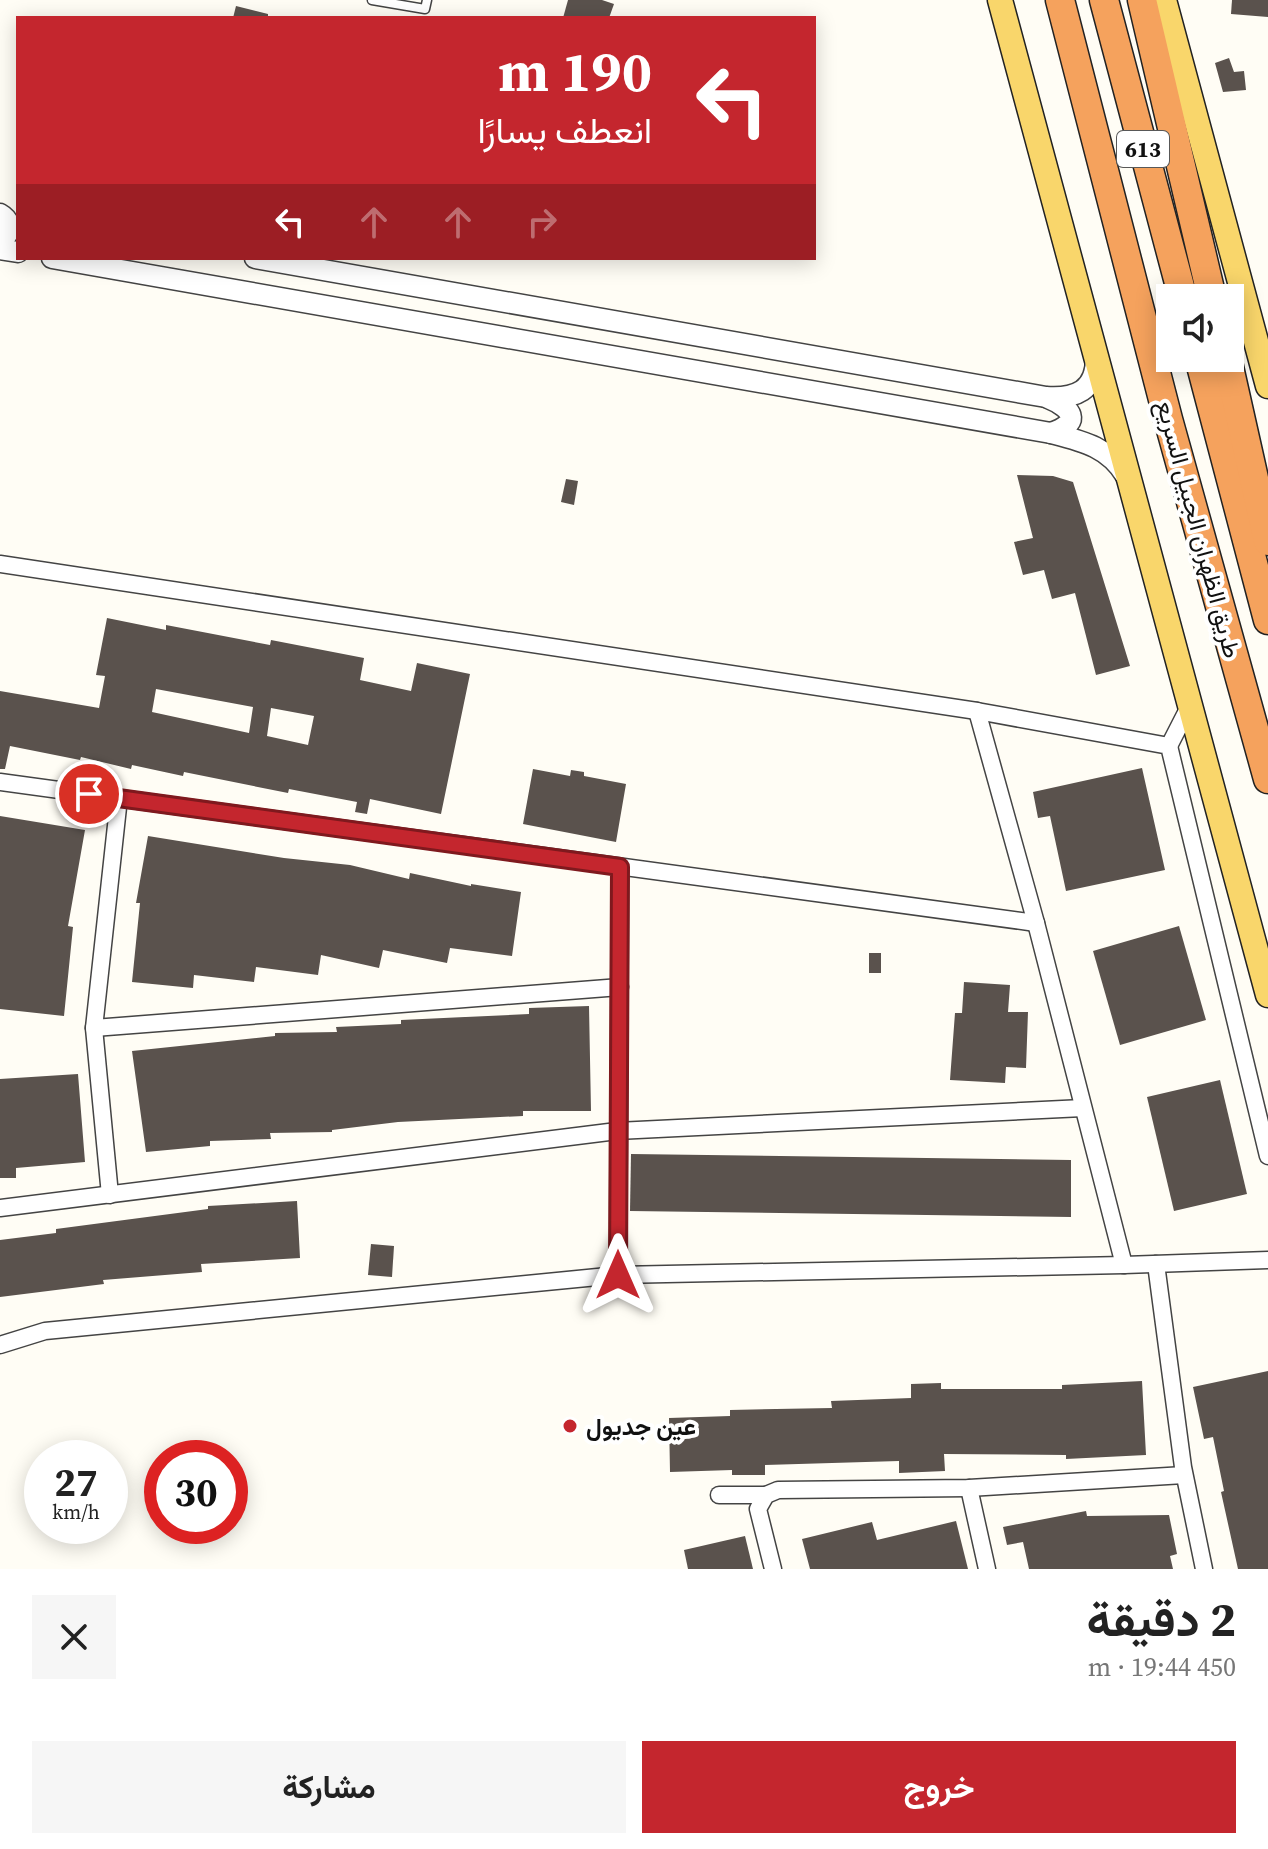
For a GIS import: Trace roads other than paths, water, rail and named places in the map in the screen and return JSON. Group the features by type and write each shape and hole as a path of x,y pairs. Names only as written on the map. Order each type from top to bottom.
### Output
{"highway":[{"name":"طريق الظهران الجبيل السريع","path":"1060,0 1168,419 1268,779"},
{"name":"613","path":"1104,0 1179,284"},
{"path":"1142,0 1209,284"},
{"name":"طريق الظهران الجبيل السريع","path":"1203,372 1268,620"},
{"path":"1230,372 1268,541"}],"main road":[{"path":"1000,0 1268,995"},
{"name":"613","path":"1164,0 1267,381"}],"street":[{"path":"0,214 7,220 9,228 6,236 0,238"},
{"path":"63,260 1051,433 1102,449 1118,462 1134,492"},
{"path":"266,260 1046,397 1062,398 1085,389 1093,381 1096,371 1096,350"},
{"path":"1046,397 1062,404 1071,415 1065,428 1051,433"},
{"path":"0,564 977,711 1169,746"},
{"path":"1190,705 1169,746 1268,1156"},
{"path":"977,711 1036,923 1124,1265"},
{"path":"0,782 1036,923"},
{"path":"110,1195 94,1028 119,798"},
{"path":"618,1275 620,867"},
{"path":"94,1028 620,987"},
{"path":"0,1208 617,1131 1083,1108"},
{"path":"0,1345 45,1331 618,1275 1268,1260"},
{"path":"1156,1264 1184,1475 1204,1569"},
{"path":"719,1495 766,1495 778,1490 969,1488 1184,1475"},
{"path":"969,1488 987,1569"},
{"path":"766,1495 758,1509 773,1569"}],"lane":[{"path":"372,0 425,9 427,0"}],"place":[{"name":"عين جديول","path":"570,1426"}]}
